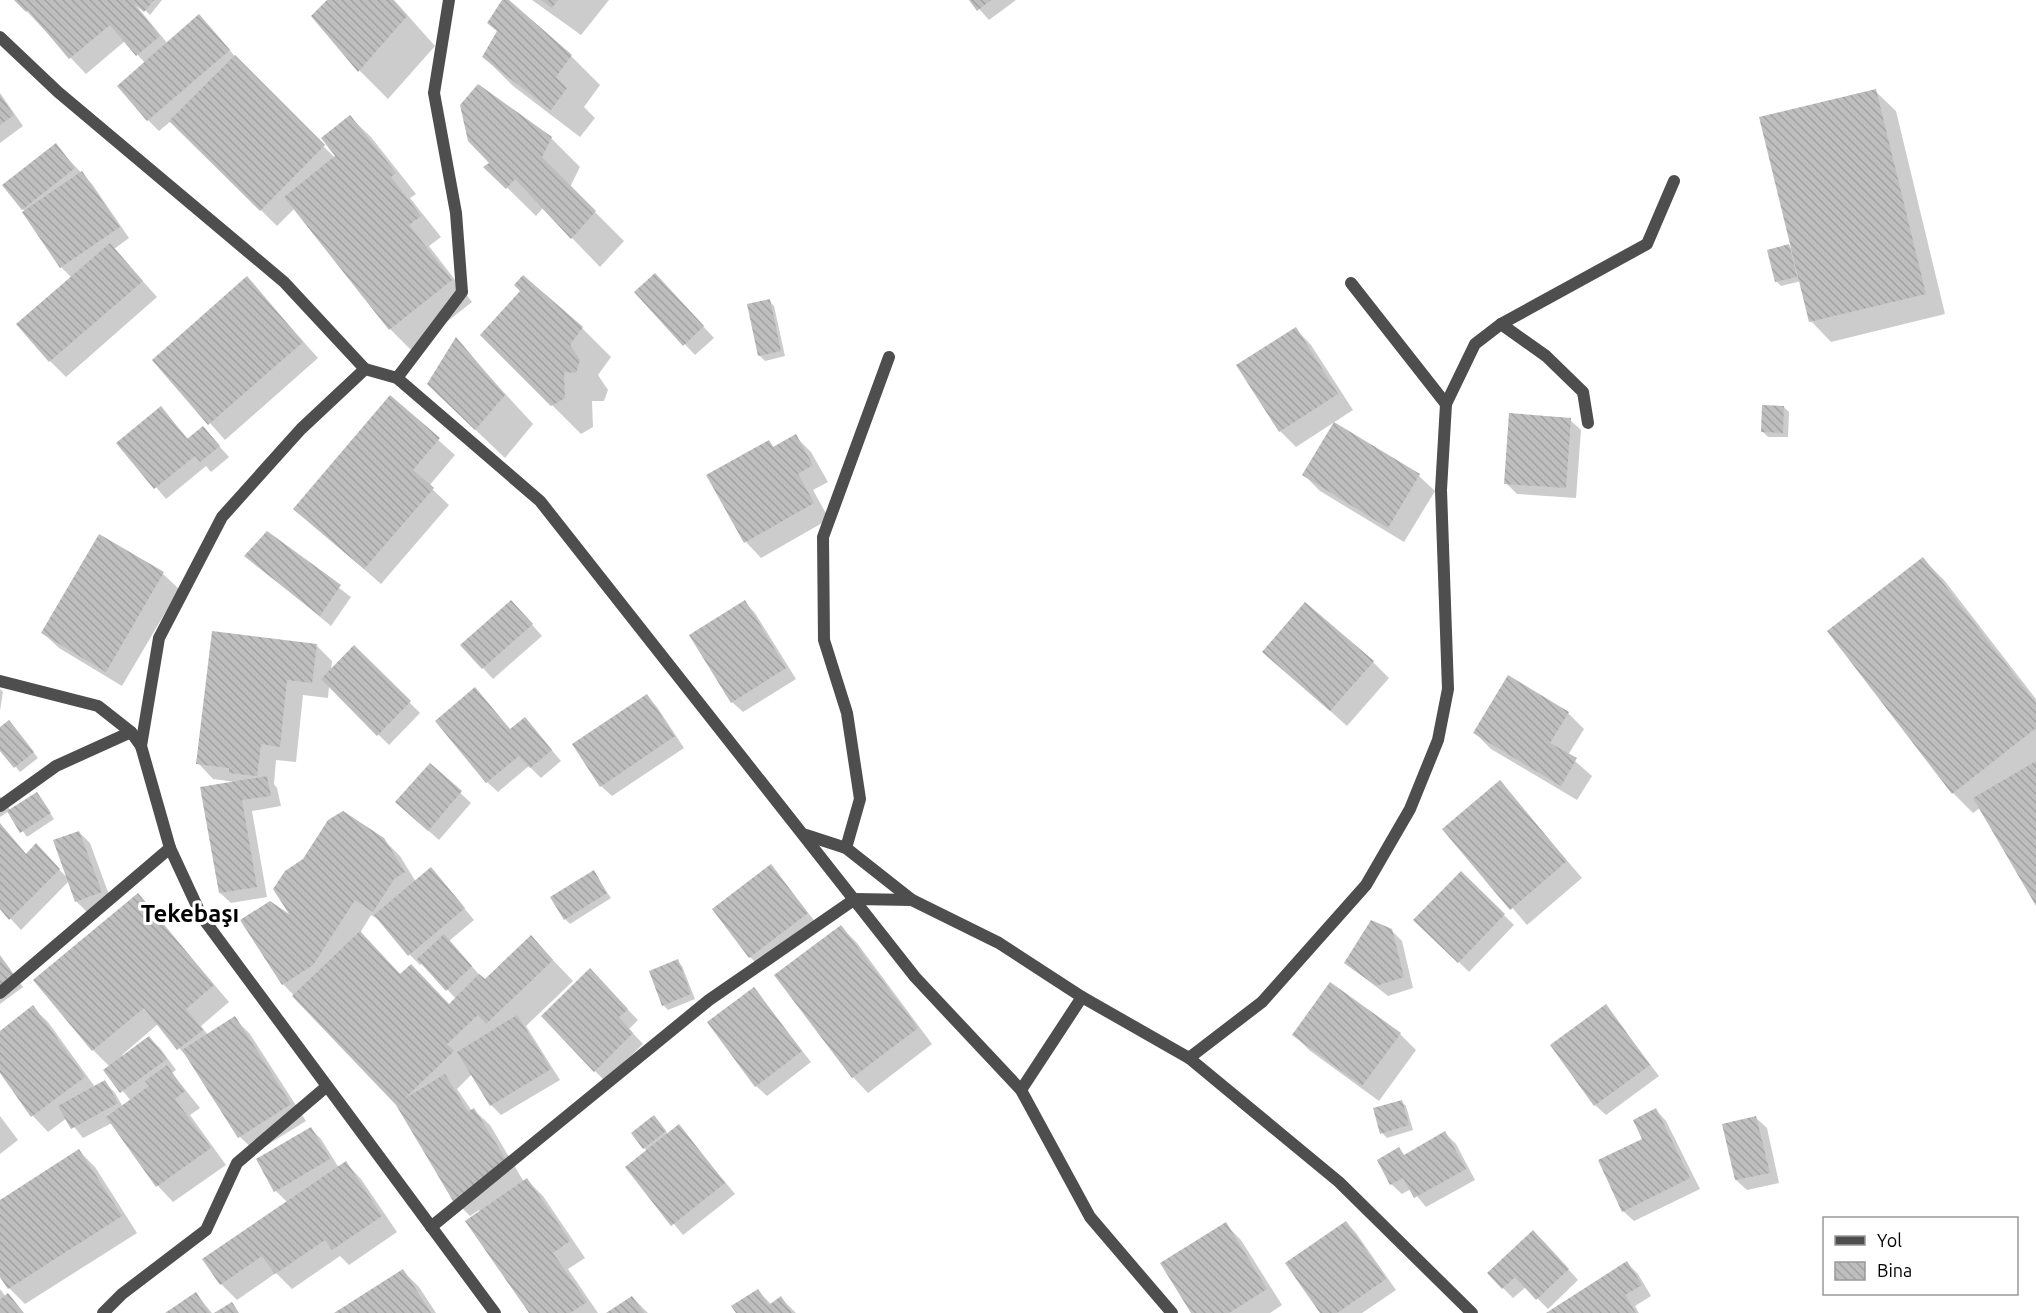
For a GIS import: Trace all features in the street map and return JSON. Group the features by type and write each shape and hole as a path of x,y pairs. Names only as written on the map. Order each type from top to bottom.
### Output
{"street":[{"path":"397,378 462,292 456,213 434,93 450,0"},
{"path":"0,37 58,92 284,282 365,369 397,378 540,501 915,977 1021,1090 1090,1216 1172,1313"},
{"path":"1189,1058 1262,1002 1366,885 1410,809 1438,740 1448,689 1442,490 1446,404 1475,344 1501,324 1647,244 1674,181"},
{"path":"1351,283 1446,404"},
{"path":"1501,324 1546,356 1583,392 1588,423"},
{"path":"846,848 860,799 847,713 824,640 824,537 889,357"},
{"path":"141,746 159,638 222,517 301,429 365,369"},
{"path":"0,681 98,706 131,732 141,746 170,848 202,917 495,1313"},
{"path":"0,806 56,766 131,732"},
{"path":"805,835 846,848 912,900 999,943 1082,997 1189,1058 1339,1182 1472,1313"},
{"path":"0,993 170,848"},
{"path":"431,1227 709,1000 855,899 912,900"},
{"path":"1021,1090 1082,997"},
{"path":"102,1313 122,1294 206,1230 237,1163 326,1087"}],"building":[{"path":"14,0 154,0 144,12 132,2 160,36 136,56 110,25 69,59 28,10 26,12"},
{"path":"327,0 393,0 407,16 358,72 311,16"},
{"path":"502,0 509,0 572,55 556,77 567,88 551,110 482,57 497,31 487,23"},
{"path":"541,0 558,0 552,8"},
{"path":"969,0 991,0 977,11"},
{"path":"199,14 230,50 147,121 117,86"},
{"path":"235,55 325,145 260,211 169,121"},
{"path":"478,84 552,137 542,157 596,211 571,239 515,179 506,189 483,167 489,163 468,141 460,105"},
{"path":"1876,89 1926,294 1809,322 1759,117"},
{"path":"0,95 14,115 0,125"},
{"path":"350,115 396,173 391,177 421,216 409,225 452,280 389,330 284,197 335,156 321,138"},
{"path":"56,143 75,168 22,210 2,185"},
{"path":"82,171 120,227 60,268 22,212"},
{"path":"110,243 143,281 49,362 16,324"},
{"path":"1789,244 1797,277 1775,282 1767,250"},
{"path":"655,273 704,326 683,346 634,292"},
{"path":"523,275 583,327 570,345 580,360 576,373 564,372 565,398 551,406 480,335 520,291 514,285"},
{"path":"247,276 303,342 208,425 152,360"},
{"path":"770,299 781,351 758,356 747,304"},
{"path":"1296,327 1338,394 1279,432 1236,365"},
{"path":"456,337 505,395 475,430 427,384"},
{"path":"390,395 440,438 413,470 434,488 364,569 293,509"},
{"path":"1762,405 1784,406 1783,433 1761,432"},
{"path":"161,406 187,439 203,426 220,446 200,462 195,456 154,489 116,443"},
{"path":"1509,413 1571,418 1566,488 1504,484"},
{"path":"1334,422 1420,474 1388,528 1302,475"},
{"path":"796,434 813,465 798,474 814,503 744,543 706,475 769,440 773,447"},
{"path":"267,531 341,585 320,616 244,556"},
{"path":"99,534 164,572 106,672 41,633"},
{"path":"1923,557 2036,703 2036,728 1952,794 1827,631"},
{"path":"511,600 533,624 482,669 460,645"},
{"path":"745,600 786,668 731,703 689,635"},
{"path":"1305,602 1374,661 1330,711 1262,652"},
{"path":"212,631 317,644 312,683 287,680 280,747 261,744 257,776 229,773 229,768 196,764"},
{"path":"354,645 411,701 377,736 321,679"},
{"path":"1508,675 1569,712 1550,743 1577,758 1561,786 1473,733"},
{"path":"475,687 510,729 525,717 552,750 530,768 519,756 486,783 435,721"},
{"path":"647,694 675,736 600,787 572,744"},
{"path":"9,720 34,752 14,768 0,751 0,727"},
{"path":"2036,761 2036,906 1973,798"},
{"path":"430,763 462,791 428,831 395,802"},
{"path":"267,776 271,796 242,800 257,887 219,893 200,787"},
{"path":"1500,780 1567,861 1510,910 1442,829"},
{"path":"37,792 51,813 20,833 7,811"},
{"path":"343,811 384,838 405,872 394,879 373,912 355,900 313,965 282,985 240,920 270,901 289,914 273,889 285,871 303,859 328,820"},
{"path":"0,823 26,854 36,843 60,869 9,920 0,909"},
{"path":"79,831 102,892 75,902 53,840"},
{"path":"771,864 808,913 749,958 712,909"},
{"path":"431,867 465,908 408,956 374,915"},
{"path":"594,870 607,893 564,920 550,897"},
{"path":"1461,871 1505,914 1458,963 1413,920"},
{"path":"138,893 214,985 186,1009 203,1030 177,1050 144,1008 92,1051 33,980"},
{"path":"1371,920 1392,929 1404,977 1376,986 1344,963"},
{"path":"841,925 918,1028 852,1078 774,975"},
{"path":"360,931 400,974 411,964 449,1004 479,974 485,979 531,935 553,960 486,1024 478,1015 447,1044 454,1051 404,1099 445,1074 468,1112 474,1108 510,1166 453,1201 396,1105 292,996"},
{"path":"444,934 472,966 446,991 417,959"},
{"path":"0,956 14,975 0,986"},
{"path":"678,959 691,994 662,1006 649,971"},
{"path":"590,968 628,1009 619,1017 633,1033 594,1072 541,1016"},
{"path":"1330,982 1401,1033 1362,1086 1292,1035"},
{"path":"754,987 802,1051 755,1087 707,1022"},
{"path":"1606,1004 1650,1065 1594,1106 1550,1045"},
{"path":"33,1005 85,1077 31,1117 0,1073 0,1031"},
{"path":"517,1015 551,1069 490,1106 457,1052"},
{"path":"235,1016 291,1104 238,1138 182,1050"},
{"path":"149,1036 167,1059 120,1093 103,1070"},
{"path":"167,1065 185,1091 175,1099 211,1148 156,1187 106,1117 149,1086 145,1081"},
{"path":"105,1080 118,1103 71,1129 58,1106"},
{"path":"1402,1100 1409,1125 1380,1134 1373,1108"},
{"path":"1656,1108 1690,1178 1622,1212 1598,1160 1642,1139 1633,1120"},
{"path":"654,1115 666,1131 643,1149 631,1133"},
{"path":"1756,1116 1770,1173 1735,1180 1722,1124"},
{"path":"679,1124 725,1183 671,1226 625,1167"},
{"path":"311,1127 330,1159 274,1192 256,1159"},
{"path":"1445,1131 1466,1169 1414,1198 1403,1178 1390,1185 1377,1160 1399,1147 1404,1155"},
{"path":"79,1149 122,1216 8,1289 0,1277 0,1200"},
{"path":"346,1161 382,1216 332,1250 325,1240 275,1274 262,1256 220,1285 202,1259"},
{"path":"527,1178 570,1241 553,1253 587,1302 570,1313 529,1313 465,1221"},
{"path":"1346,1221 1386,1279 1337,1313 1320,1313 1285,1263"},
{"path":"1226,1222 1267,1289 1229,1313 1191,1313 1160,1263"},
{"path":"1533,1230 1569,1269 1536,1300 1515,1277 1502,1289 1487,1273"},
{"path":"1627,1261 1642,1285 1625,1295 1636,1313 1546,1313"},
{"path":"403,1269 431,1313 334,1313"},
{"path":"758,1289 769,1305 781,1296 792,1313 736,1313 731,1306"},
{"path":"196,1292 210,1313 165,1313"},
{"path":"8,1293 24,1313 0,1313 0,1300"},
{"path":"632,1296 644,1313 606,1313"},
{"path":"232,1302 239,1313 214,1313"}],"district":[{"name":"Tekebaşı","path":"190,913"}]}
